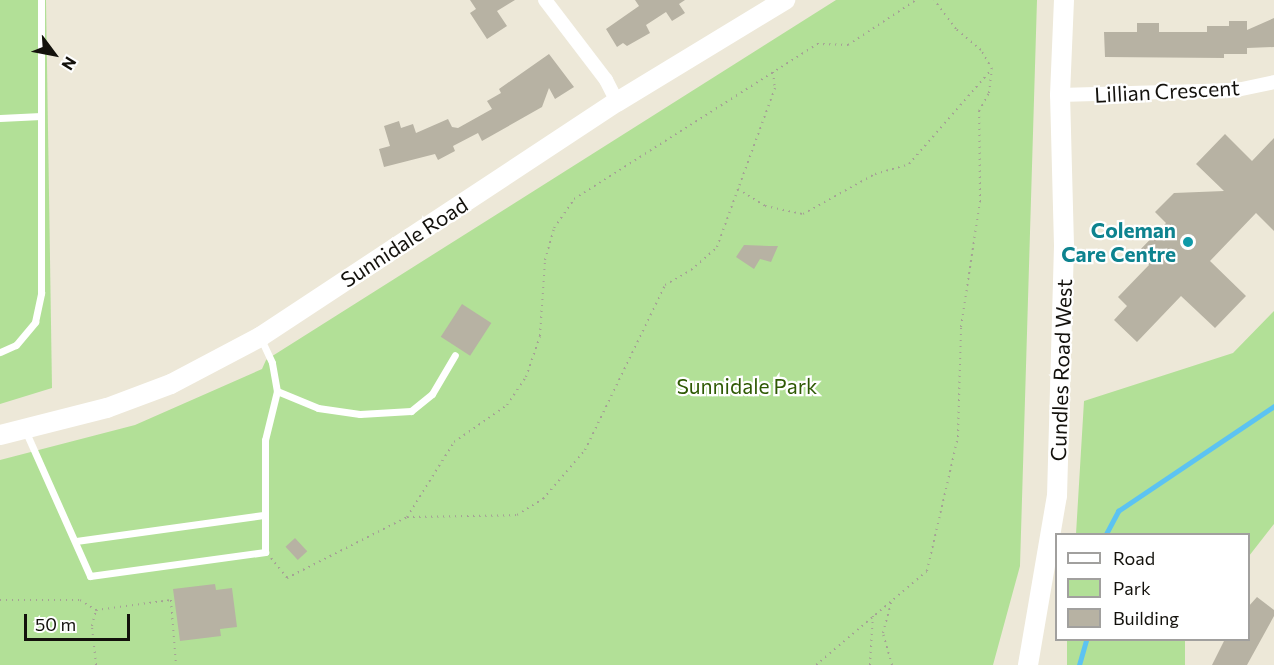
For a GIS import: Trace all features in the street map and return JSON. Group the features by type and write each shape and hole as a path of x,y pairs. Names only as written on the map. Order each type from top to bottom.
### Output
{"main road":[{"name":"Sunnidale Road","path":"0,435 107,408 171,384 260,337 617,102 785,0"},
{"name":"Cundles Road West","path":"1028,665 1057,496 1065,239 1060,96 1064,0"}],"street":[{"path":"545,0 606,80 617,102"},
{"name":"Lillian Crescent","path":"1060,96 1237,90 1274,82"}],"lane":[{"path":"0,352 16,345 35,322 41,293 42,0"},
{"path":"0,118 41,116"},
{"path":"25,430 90,576 265,552 263,515 266,440 277,391 272,363 260,337"},
{"path":"277,391 318,408 360,414 411,411 432,394 455,355"},
{"path":"76,541 263,515"}],"path":[{"path":"407,517 454,442 507,405 526,377 540,336 544,260 554,228 574,199 817,44 848,45 916,0"},
{"path":"816,665 873,614 927,571 958,437 961,327 980,202 979,111 989,93 992,69 981,50 956,29 934,0"},
{"path":"738,189 765,206 803,213 875,174 909,164 992,69"},
{"path":"265,552 287,578 407,517 517,515 543,499 585,450 665,285 692,270 717,247 775,88 773,72"},
{"path":"892,599 883,633 892,665"},
{"path":"0,600 80,600 96,610 171,600 176,665"},
{"path":"96,610 92,626 96,665"},
{"path":"870,665 873,614"}],"green space":[{"path":"0,0 46,0 52,388 0,404"},
{"name":"Sunnidale Park","path":"836,0 1037,0 1020,566 993,665 0,665 0,460 135,425 262,369 266,360"},
{"path":"1274,311 1274,524 1250,555 1250,533 1076,533 1084,401 1233,353"},
{"path":"1067,641 1185,641 1185,665 1067,665"}],"building":[{"path":"470,0 515,0 497,11 507,26 487,39 470,13 476,9"},
{"path":"635,0 685,0 679,4 685,13 672,21 666,12 646,25 650,33 627,46 623,43 617,47 606,29 639,6"},
{"path":"1274,18 1274,47 1247,48 1247,54 1224,54 1224,58 1105,57 1104,32 1137,32 1137,23 1159,23 1159,32 1207,32 1207,26 1229,26 1229,21 1247,21 1247,30"},
{"path":"549,54 574,87 555,99 549,88 542,107 482,141 478,133 453,146 455,151 438,160 435,154 384,167 379,149 390,146 384,126 399,121 401,128 413,124 416,133 448,119 452,127 458,128 492,109 487,101 501,93 499,89"},
{"name":"Coleman Care Centre","path":"1225,134 1252,161 1274,138 1274,231 1256,213 1210,261 1246,296 1215,328 1181,296 1137,342 1114,320 1127,306 1118,297 1149,265 1137,253 1166,223 1155,212 1174,193 1224,191 1196,164"},
{"path":"744,245 778,246 771,262 760,259 754,269 736,257"},
{"path":"462,304 491,323 470,356 441,337"},
{"path":"295,538 307,551 298,560 285,547"},
{"path":"215,584 216,590 232,588 237,627 220,629 221,636 180,641 173,589"},
{"path":"1257,597 1274,610 1274,616 1247,665 1212,665 1224,641 1250,641 1250,605"}],"waterway":[{"path":"1107,533 1118,511 1274,406"},
{"path":"1079,665 1086,641"}],"place":[{"name":"Coleman Care Centre","path":"1188,242"}]}
